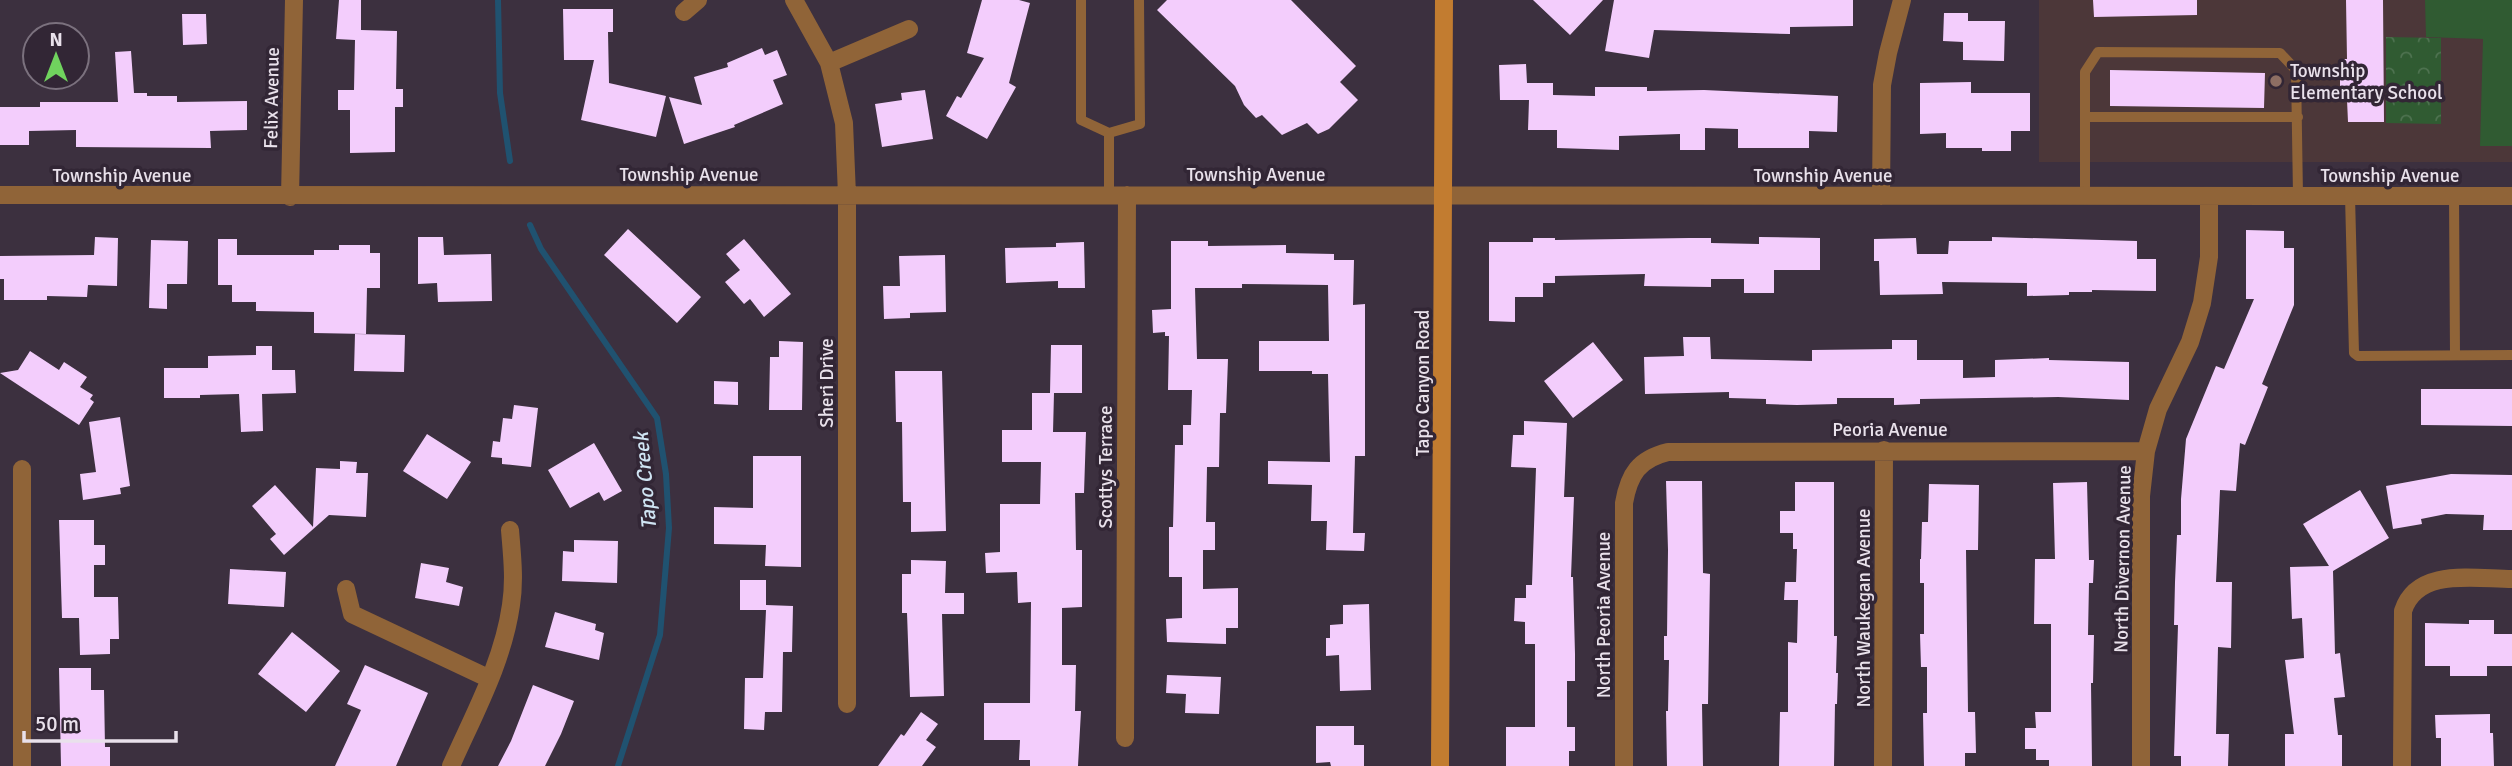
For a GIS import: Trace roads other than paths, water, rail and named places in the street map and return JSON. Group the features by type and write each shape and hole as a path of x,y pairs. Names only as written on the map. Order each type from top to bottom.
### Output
{"main road":[{"name":"Tapo Canyon Road","path":"1440,766 1444,0"}],"street":[{"name":"Felix Avenue","path":"290,197 294,0"},
{"path":"684,12 698,0"},
{"name":"Sheri Drive","path":"794,0 829,63 844,123 847,195 847,704"},
{"path":"1881,196 1882,85 1902,0"},
{"path":"829,63 909,29"},
{"name":"Township Avenue","path":"0,195 2512,196"},
{"name":"Scottys Terrace","path":"1125,738 1127,195"},
{"name":"North Divernon Avenue","path":"2141,766 2141,496 2146,451 2158,409 2190,342 2202,303 2209,257 2209,196"},
{"name":"North Waukegan Avenue","path":"1884,450 1884,766"},
{"name":"Peoria Avenue","path":"1638,467 1651,456 1668,452 2146,451"},
{"name":"North Peoria Avenue","path":"1624,766 1625,503 1628,483 1638,467"},
{"path":"22,469 22,766"},
{"path":"451,766 503,645 511,604 513,566 510,530"},
{"path":"2402,766 2403,611 2407,600 2422,586 2442,579 2512,579"},
{"path":"346,589 352,614 490,679"}],"lane":[{"path":"1081,0 1081,120 1109,133 1140,124 1139,0"},
{"path":"2085,196 2085,72 2098,52 2140,52 2280,53 2296,70 2298,196"},
{"path":"2085,117 2298,117"},
{"path":"1109,133 1109,195"},
{"path":"2350,196 2354,353 2358,356 2512,355"},
{"path":"2454,196 2455,355"}],"waterway":[{"name":"Tapo Creek","path":"498,0 500,93 510,161"},
{"name":"Tapo Creek","path":"530,225 541,249 657,418 666,474 669,528 660,635 618,766"}],"place":[{"name":"Township Elementary School","path":"2276,81"}]}
